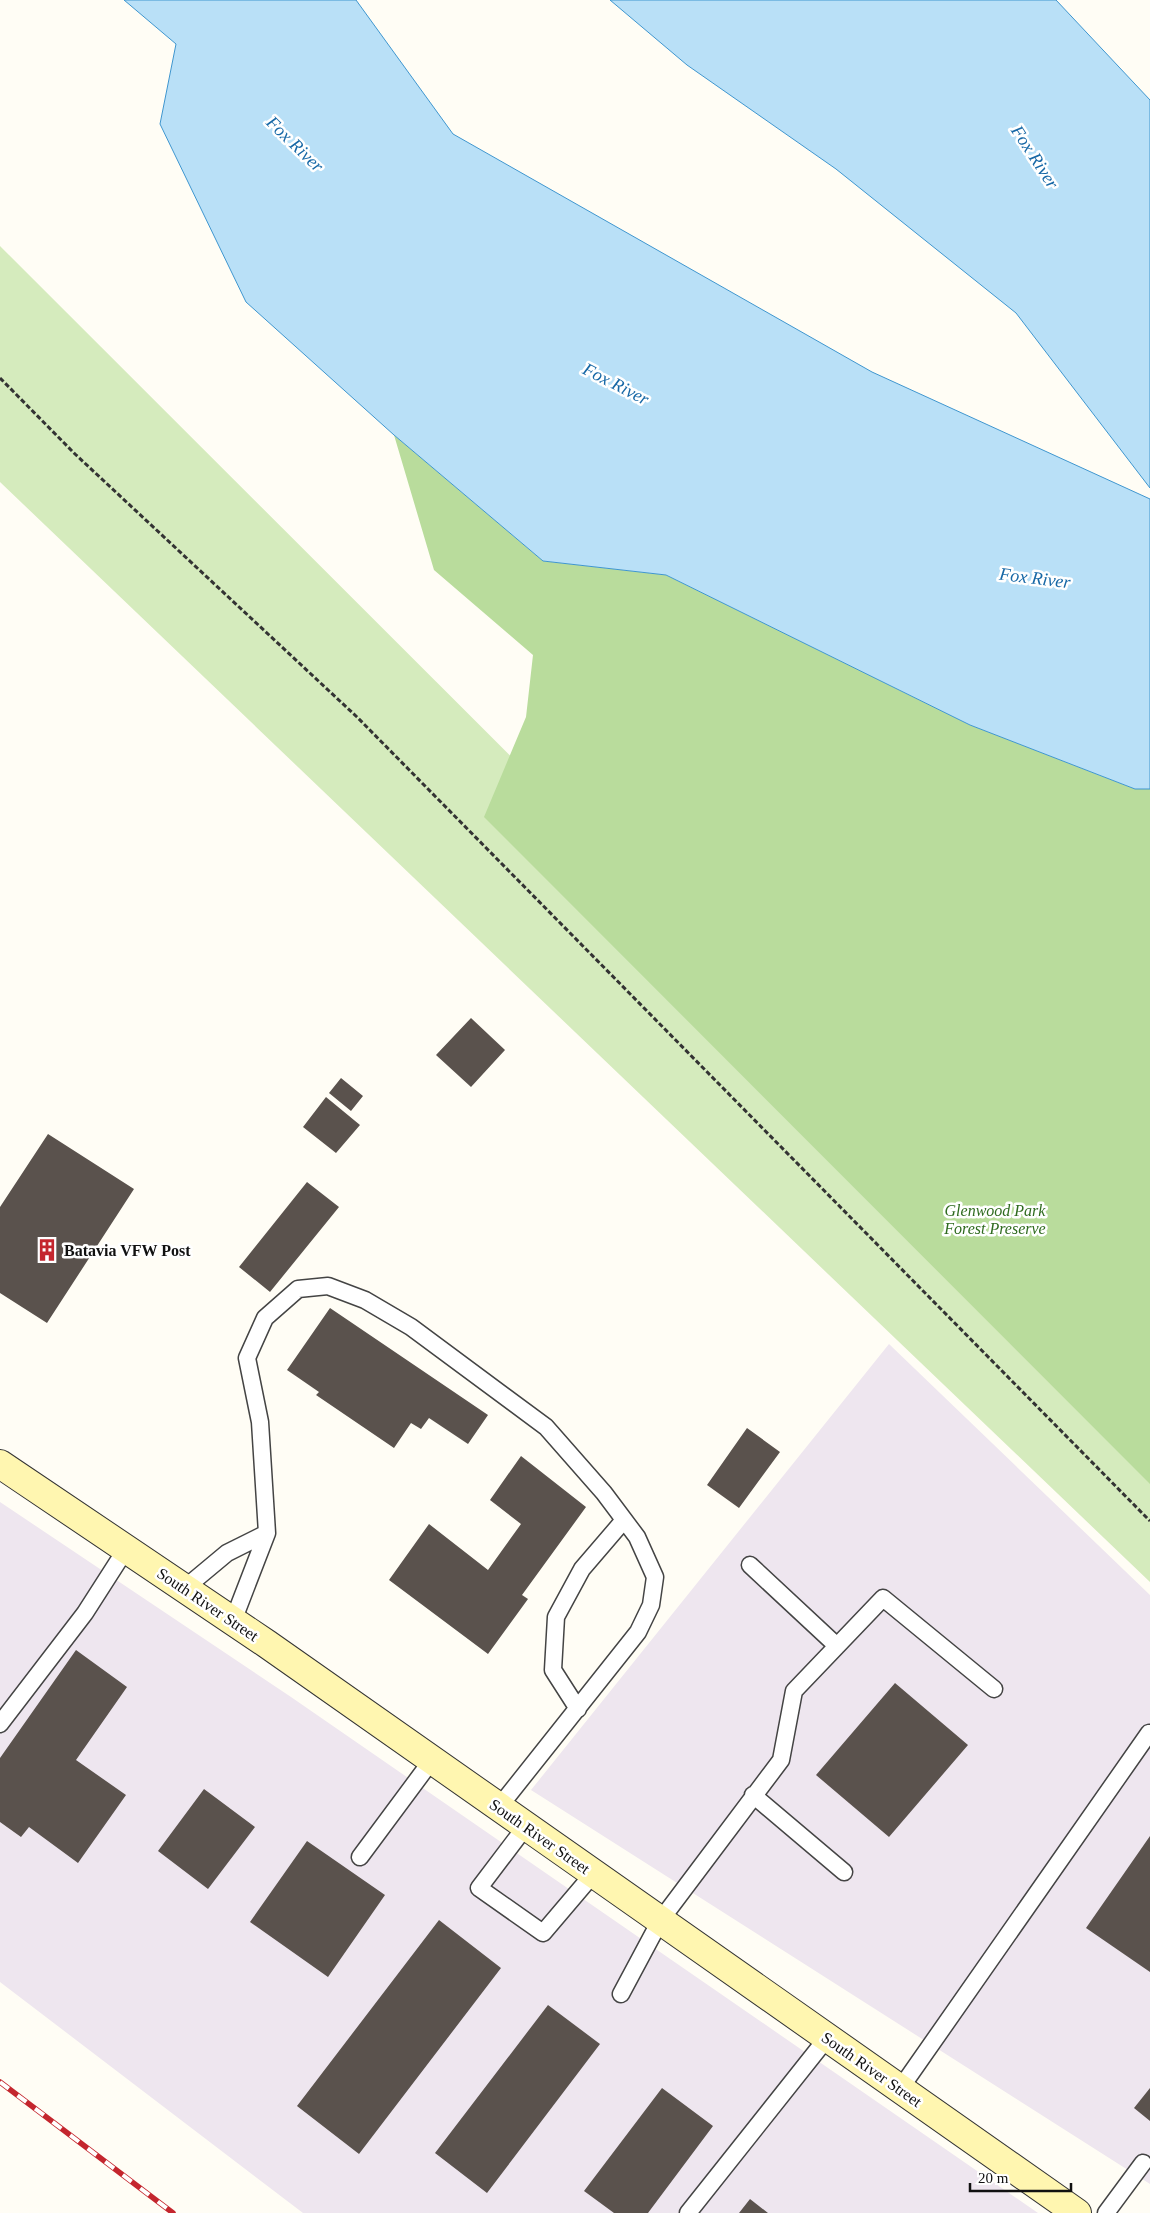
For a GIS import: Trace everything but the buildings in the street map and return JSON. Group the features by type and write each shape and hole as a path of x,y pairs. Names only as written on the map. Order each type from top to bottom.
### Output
{"main road":[{"name":"South River Street","path":"0,1464 233,1621 1077,2213"}],"lane":[{"path":"233,1621 267,1533 260,1422 247,1358 265,1318 298,1289 328,1286 365,1300 411,1327 546,1427 604,1493 637,1537 655,1577 652,1605 638,1632 499,1807"},
{"path":"578,1708 553,1670 556,1617 582,1569 624,1520"},
{"path":"184,1588 227,1553 267,1533"},
{"path":"0,1724 85,1613 126,1549"},
{"path":"750,1565 837,1646"},
{"path":"621,1994 660,1920 781,1760 794,1691 883,1598 994,1688"},
{"path":"900,2089 1149,1733"},
{"path":"360,1857 432,1760"},
{"path":"753,1795 844,1872"},
{"path":"526,1826 479,1888 543,1933 594,1873"},
{"path":"688,2213 827,2038"},
{"path":"1106,2213 1143,2163"}],"path":[{"path":"0,378 75,454 357,717 1150,1521"}],"shaded area":[{"path":"889,1344 1150,1595 1150,2184 531,1790"},
{"path":"0,1502 291,1697 1038,2213 303,2213 0,1982"}],"green space":[{"name":"Glenwood Park Forest Preserve","path":"0,246 876,1121 1150,798 1150,1582 0,482"},
{"path":"394,435 543,561 666,575 970,725 1135,789 1150,789 1150,1484 484,817 526,717 533,655 434,570"}],"water":[{"name":"Fox River","path":"124,0 356,0 453,134 872,372 1150,499 1150,789 1135,789 970,725 666,575 543,561 394,435 246,302 160,124 176,44"},
{"name":"Fox River","path":"610,0 1056,0 1150,100 1150,488 1016,313 836,169 687,65"}],"railway":[{"path":"0,2082 173,2213"}],"place":[{"name":"Batavia VFW Post","path":"47,1250"}]}
